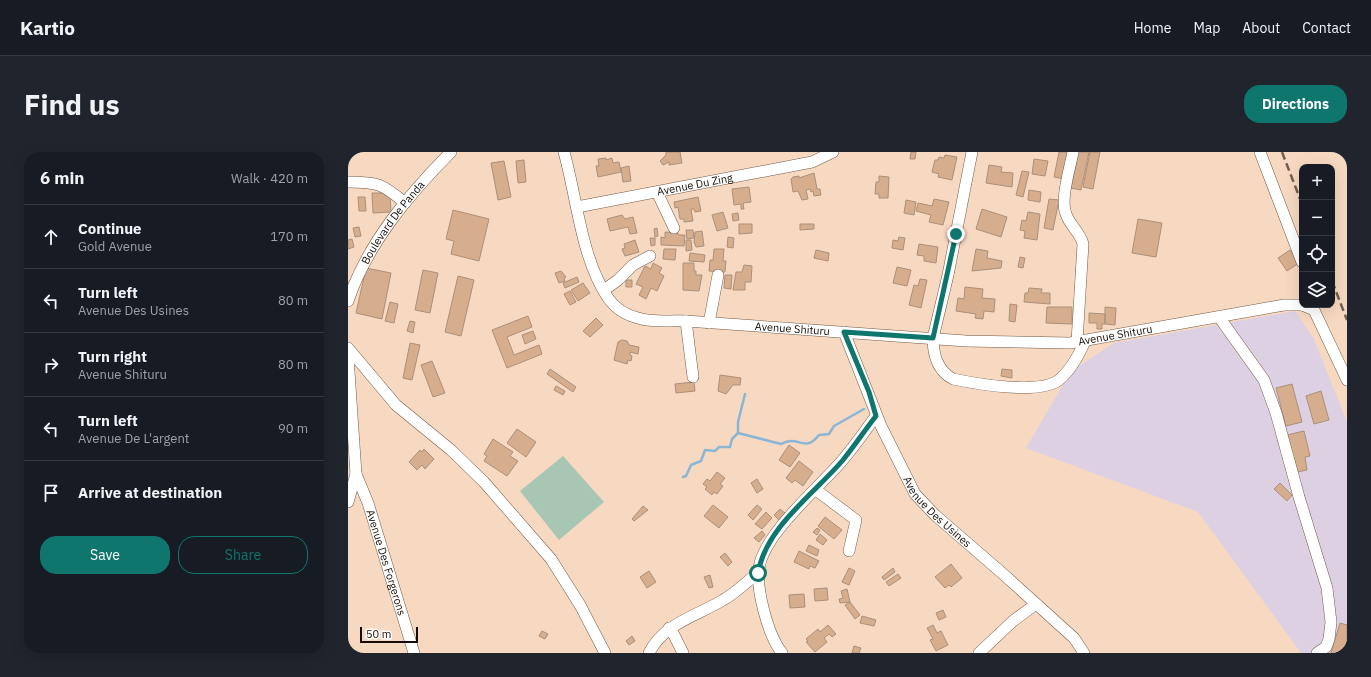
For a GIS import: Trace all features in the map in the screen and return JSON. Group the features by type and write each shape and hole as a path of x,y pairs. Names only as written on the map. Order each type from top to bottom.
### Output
{"street":[{"name":"Boulevard De Panda","path":"348,301 358,274 366,259 405,203 429,174 451,152"},
{"name":"Avenue Shituru","path":"564,152 591,260 604,290 615,306 637,318 648,321 686,321 1008,343 1081,342 1284,305 1299,305"},
{"name":"Avenue Du Zing","path":"577,207 812,162 833,152"},
{"path":"972,152 948,275 933,338 933,348 939,367 946,375 953,379 1022,388 1041,386 1059,380 1074,362 1081,342 1083,244 1081,236 1066,215 1063,206 1073,152"},
{"path":"1260,152 1299,254"},
{"path":"348,182 380,184 388,188 405,203"},
{"path":"657,192 674,228"},
{"path":"604,290 618,280 633,265 650,256"},
{"path":"709,323 718,275"},
{"name":"Avenue Shituru","path":"1314,308 1347,380"},
{"path":"1219,317 1258,370 1268,390 1327,588 1331,622 1329,639 1326,647 1317,653"},
{"path":"686,321 693,377"},
{"name":"Avenue Des Usines","path":"844,332 869,392 876,416 914,494 935,515 1074,638 1084,653"},
{"path":"348,348 396,405 451,450 484,482 552,559 580,605 605,653"},
{"path":"348,356 353,415 351,457 356,474 348,502"},
{"path":"782,653 769,629 758,573 765,549 786,520 843,460 876,416"},
{"name":"Avenue Des Forgerons","path":"356,474 368,503 414,653"},
{"path":"816,490 856,520 849,551"},
{"path":"649,653 657,639 669,628 723,600 758,573"},
{"path":"979,653 1013,621 1036,604"},
{"path":"669,628 683,653"}],"shaded area":[{"path":"1295,311 1314,339 1347,422 1347,653 1301,653 1198,512 1026,448 1071,371 1114,343"}],"green space":[{"path":"563,456 604,502 559,540 520,491"}],"building":[{"path":"666,152 680,152 682,163 669,165 669,162 663,165 660,161 666,155"},
{"path":"911,152 916,152 915,159 910,159"},
{"path":"1059,152 1070,152 1064,179 1054,177"},
{"path":"1078,152 1089,152 1081,190 1071,188"},
{"path":"1090,152 1100,152 1093,189 1083,187"},
{"path":"945,155 957,157 952,180 938,177 939,174 932,172 935,160 938,160 939,157 944,158"},
{"path":"606,158 606,160 612,158 613,163 619,162 621,172 598,177 596,166 599,166 598,159"},
{"path":"1034,159 1048,161 1045,176 1032,174"},
{"path":"524,160 526,182 518,183 516,161"},
{"path":"504,161 511,197 498,200 491,163"},
{"path":"989,165 1002,167 1001,172 1013,173 1012,187 986,183"},
{"path":"629,166 631,181 623,182 621,168"},
{"path":"1022,171 1029,172 1023,197 1016,195"},
{"path":"814,173 817,189 820,189 821,195 814,196 813,191 811,192 810,189 806,190 808,199 802,200 798,191 793,192 791,179 793,177 799,176 799,178"},
{"path":"879,176 889,177 888,198 879,198 879,194 875,194 876,182 879,182"},
{"path":"749,187 751,202 743,203 744,209 741,209 741,204 734,205 732,189"},
{"path":"1029,190 1041,192 1040,202 1028,200"},
{"path":"372,193 390,193 391,212 373,213"},
{"path":"358,197 365,197 366,211 359,211"},
{"path":"698,197 701,211 695,212 694,209 691,209 693,221 684,222 684,219 680,219 678,207 675,208 674,202"},
{"path":"934,199 949,202 943,225 929,222 931,215 916,211 918,203 932,206"},
{"path":"1049,199 1059,200 1053,230 1044,228"},
{"path":"906,200 916,202 914,215 904,213"},
{"path":"982,209 1007,217 1001,237 976,229"},
{"path":"453,210 489,219 479,261 451,254 454,241 446,239"},
{"path":"723,212 728,228 717,231 712,215"},
{"path":"1028,212 1040,214 1037,240 1024,238 1025,231 1020,230 1022,220 1026,221"},
{"path":"738,213 739,220 733,221 732,214"},
{"path":"622,215 625,219 633,217 637,233 630,234 628,227 610,231 607,219"},
{"path":"1138,219 1162,223 1156,257 1132,253"},
{"path":"739,224 752,224 752,233 739,234"},
{"path":"800,224 814,224 814,229 800,230"},
{"path":"359,227 361,236 355,237 353,228"},
{"path":"657,228 658,236 655,237 654,229"},
{"path":"686,230 693,230 694,238 687,239"},
{"path":"702,231 704,246 696,247 694,242 695,232"},
{"path":"665,232 685,235 684,246 661,245 661,237 665,238"},
{"path":"728,237 734,238 733,248 727,247"},
{"path":"899,237 905,238 903,250 892,248 893,240 898,241"},
{"path":"650,238 655,238 655,245 651,246"},
{"path":"352,239 354,247 348,249 348,240"},
{"path":"635,240 639,252 625,256 622,249 625,248 624,244"},
{"path":"686,240 691,240 692,250 686,251"},
{"path":"919,244 938,247 936,263 924,261 924,256 917,255"},
{"path":"664,249 676,249 675,260 663,259"},
{"path":"714,249 724,249 723,261 726,261 725,272 709,271 710,260 713,260"},
{"path":"976,249 988,251 987,258 1002,261 1001,268 972,271"},
{"path":"816,250 829,253 828,261 814,258"},
{"path":"1290,250 1299,263 1287,271 1278,258"},
{"path":"690,253 705,255 704,262 689,261"},
{"path":"1020,257 1025,258 1023,268 1018,267"},
{"path":"653,263 662,268 659,273 664,276 657,291 651,288 646,299 639,295 643,287 636,284 645,266 651,269"},
{"path":"683,263 694,263 694,271 696,271 696,275 702,275 699,291 683,290"},
{"path":"744,265 752,266 751,282 745,282 745,290 733,290 736,272 742,272"},
{"path":"897,267 911,270 907,286 893,283"},
{"path":"366,268 391,273 382,319 356,313"},
{"path":"423,270 438,273 430,313 415,310"},
{"path":"561,271 566,277 564,278 565,281 559,283 555,273"},
{"path":"725,275 732,275 731,289 724,288"},
{"path":"458,276 474,280 461,336 445,332"},
{"path":"577,277 579,282 565,288 563,283"},
{"path":"920,279 927,280 921,308 909,305 914,285 918,286"},
{"path":"626,280 632,280 632,287 626,287"},
{"path":"583,283 590,293 578,301 571,290"},
{"path":"965,287 983,289 982,298 995,299 994,312 984,311 983,319 975,318 976,314 956,311 958,298 964,299"},
{"path":"1029,288 1042,289 1041,293 1050,293 1050,304 1024,302 1025,293 1028,293"},
{"path":"570,291 576,302 570,305 564,294"},
{"path":"390,302 398,304 394,323 385,321"},
{"path":"1010,304 1017,305 1015,322 1009,321"},
{"path":"1047,307 1072,307 1072,324 1046,323"},
{"path":"1105,307 1116,308 1115,325 1105,324"},
{"path":"1089,313 1105,314 1105,324 1102,324 1102,329 1097,329 1097,323 1089,323"},
{"path":"528,316 532,327 507,337 514,355 539,345 542,354 507,368 492,330"},
{"path":"596,318 603,325 590,337 583,331"},
{"path":"410,321 415,322 413,333 407,331"},
{"path":"533,331 536,339 525,344 522,335"},
{"path":"622,340 627,341 629,345 639,347 638,354 630,352 630,355 632,356 631,361 628,360 627,364 614,360 618,342"},
{"path":"410,343 420,345 412,380 403,378"},
{"path":"432,361 445,393 433,397 421,365"},
{"path":"550,369 576,387 573,392 547,374"},
{"path":"1002,369 1012,370 1012,378 1001,376"},
{"path":"720,375 741,378 740,385 733,385 726,394 718,391"},
{"path":"694,382 695,391 676,393 675,384"},
{"path":"1292,384 1302,422 1286,426 1276,388"},
{"path":"556,386 565,391 563,395 554,390"},
{"path":"1321,391 1329,420 1314,424 1306,396"},
{"path":"517,429 536,442 526,457 507,443"},
{"path":"1304,431 1310,456 1305,457 1307,470 1297,472 1287,435"},
{"path":"493,439 513,452 510,456 518,461 507,476 484,461 487,456 484,454"},
{"path":"789,445 800,453 790,467 779,460"},
{"path":"424,449 434,459 425,469 422,465 417,470 409,462 420,450 422,452"},
{"path":"799,461 813,472 803,486 795,480 792,483 786,478"},
{"path":"717,472 725,478 720,484 723,486 717,494 714,492 712,495 705,489 707,487 703,484 707,479 710,481"},
{"path":"757,479 763,489 757,493 751,483"},
{"path":"1280,483 1292,495 1287,501 1274,489"},
{"path":"713,505 728,517 719,528 704,516"},
{"path":"757,505 762,509 753,520 748,515"},
{"path":"643,506 648,510 634,521 632,519"},
{"path":"780,509 785,513 779,520 774,515"},
{"path":"766,512 772,518 762,529 755,524"},
{"path":"825,517 842,530 834,539 818,526"},
{"path":"817,528 820,530 817,535 813,532"},
{"path":"762,531 765,535 759,542 754,538"},
{"path":"820,534 827,540 823,545 816,540"},
{"path":"809,545 819,550 817,556 806,551"},
{"path":"799,551 819,561 815,568 810,566 809,569 794,562"},
{"path":"725,553 732,562 728,566 720,557"},
{"path":"951,564 962,578 951,587 949,585 945,588 935,577"},
{"path":"849,568 855,571 849,585 842,582"},
{"path":"893,568 895,572 884,580 882,577"},
{"path":"649,571 656,582 647,588 640,577"},
{"path":"898,574 901,578 889,586 886,582"},
{"path":"710,575 713,587 709,588 704,577"},
{"path":"827,588 828,600 815,601 814,589"},
{"path":"847,589 850,602 840,603 839,599 843,598 841,591"},
{"path":"804,594 805,607 790,608 789,595"},
{"path":"850,602 860,615 855,619 845,605"},
{"path":"943,610 946,617 939,620 936,613"},
{"path":"862,616 876,620 874,626 860,623"},
{"path":"1340,623 1347,625 1347,653 1331,653"},
{"path":"828,625 836,634 832,637 829,634 824,638 827,642 815,652 806,642 808,641 806,639 818,629 820,632"},
{"path":"933,625 937,633 941,631 948,645 936,651 930,640 933,639 927,628"},
{"path":"542,631 548,634 545,639 539,636"},
{"path":"632,636 635,641 629,645 626,641"},
{"path":"854,646 861,648 859,653 852,653"}],"waterway":[{"path":"738,433 738,422 745,394"},
{"path":"683,477 686,476 691,465 701,461 705,450 715,451 719,447 730,447 732,439 738,433 781,444 792,441 805,444 814,440 819,435 829,434 834,426 864,409"}],"railway":[{"path":"1282,152 1300,200"},
{"path":"1335,289 1347,320"}],"route":[{"path":"758,573 765,549 786,520 843,460 876,416 869,392 844,332 933,338 956,234"}]}
